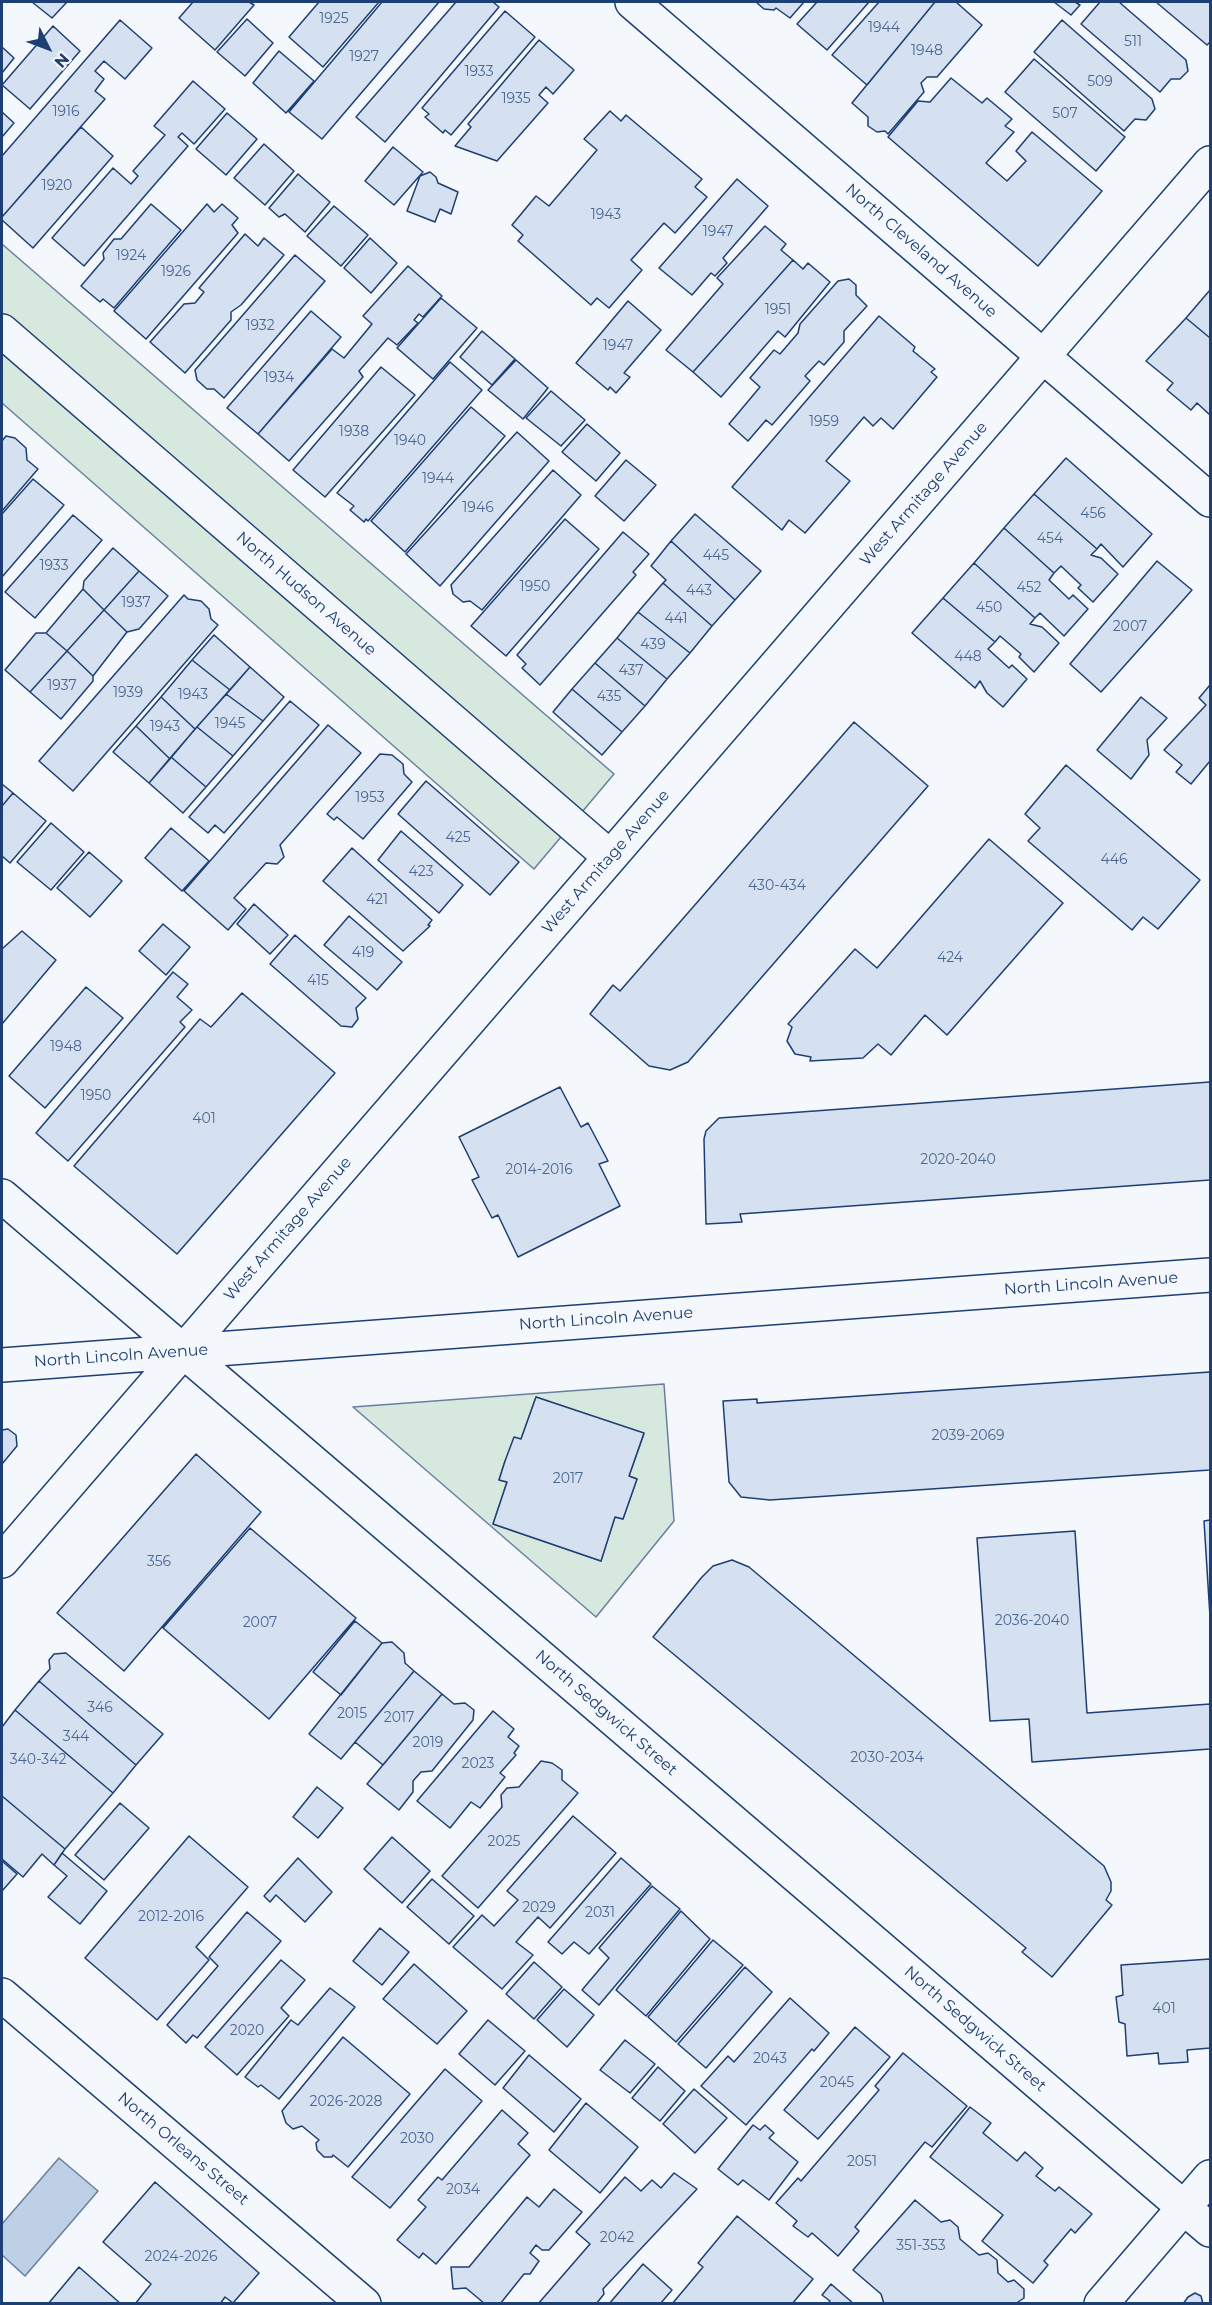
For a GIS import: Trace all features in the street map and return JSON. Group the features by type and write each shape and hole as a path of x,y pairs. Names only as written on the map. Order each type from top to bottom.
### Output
{"street":[{"name":"North Cleveland Avenue","path":"632,2 1210,500"},
{"name":"West Armitage Avenue","path":"2,1561 1210,163"},
{"name":"North Hudson Avenue","path":"2,331 610,856"},
{"name":"North Sedgwick Street","path":"2,1196 1210,2230"},
{"name":"North Lincoln Avenue","path":"2,1365 1210,1275"},
{"name":"North Orleans Street","path":"2,1995 364,2304"},
{"path":"1101,2304 1210,2177"}],"shaded area":[{"path":"2,244 614,774 534,869 2,403"},
{"path":"664,1384 674,1521 596,1617 353,1407","holes":["536,1397 644,1434 629,1476 637,1479 623,1519 615,1517 601,1561 493,1524 507,1482 499,1480 505,1461 521,1439"]}],"water":[{"path":"59,2158 98,2191 25,2276 2,2255 2,2224"}],"building":[{"path":"32,2 67,2 52,18"},
{"path":"193,2 249,2 254,5 215,50 179,18"},
{"path":"319,2 379,2 323,67 289,37"},
{"path":"382,2 439,2 322,139 289,112"},
{"path":"456,2 493,2 499,7 385,142 356,117"},
{"path":"756,2 804,2 790,18 776,8 774,10 764,9"},
{"path":"817,2 869,2 827,50 797,24"},
{"path":"879,2 935,2 867,85 832,55"},
{"path":"935,2 956,2 982,25 937,77 927,77 921,83 924,92 888,134 885,131 877,132 868,126 868,117 852,103"},
{"path":"1054,2 1075,2 1080,5 1071,15"},
{"path":"1100,2 1119,2 1186,60 1188,71 1180,79 1171,79 1160,92 1081,24"},
{"path":"1156,2 1210,2 1210,42 1207,45"},
{"path":"505,11 535,37 451,135 445,130 443,133 425,117 429,114 422,108"},
{"path":"247,19 273,43 245,76 217,52"},
{"path":"120,20 152,48 125,79 104,61 95,71 104,79 95,91 105,99 2,217 2,156"},
{"path":"1062,20 1152,99 1155,109 1146,120 1135,119 1124,131 1034,52"},
{"path":"53,26 80,51 30,109 2,85"},
{"path":"539,40 574,70 553,94 546,87 539,95 548,103 497,161 455,146 471,127 468,124"},
{"path":"2,47 14,58 2,73"},
{"path":"279,51 314,81 286,113 253,83"},
{"path":"1034,59 1125,137 1096,171 1005,92"},
{"path":"951,78 982,103 987,98 1012,119 1005,126 1014,132 986,163 1007,181 1026,161 1016,151 1032,132 1102,191 1038,266 888,137 918,101 930,102"},
{"path":"193,81 225,109 194,144 182,133 178,137 188,146 84,266 52,238 113,168 131,184 138,176 133,171 165,135 154,126"},
{"path":"610,111 621,121 626,115 702,179 695,187 707,197 675,233 664,223 631,260 642,270 609,308 597,298 591,305 518,241 523,235 512,225 536,196 549,206 597,150 584,139"},
{"path":"2,112 14,123 2,137"},
{"path":"227,113 257,139 226,175 196,149"},
{"path":"81,127 113,156 33,248 2,220 2,217"},
{"path":"264,144 294,171 265,205 234,178"},
{"path":"393,147 423,172 394,205 365,181"},
{"path":"430,172 436,177 438,183 458,192 451,214 440,209 435,222 407,211 420,176"},
{"path":"298,174 330,202 305,232 285,214 279,217 269,208"},
{"path":"737,179 768,206 723,258 727,263 715,276 711,273 692,295 659,268"},
{"path":"151,204 181,230 114,308 103,299 100,302 81,286 104,259 103,253 114,239 121,239"},
{"path":"207,204 214,212 222,204 238,218 232,225 238,233 146,339 114,311"},
{"path":"334,206 368,235 341,266 307,236"},
{"path":"765,226 786,244 781,250 793,260 693,372 666,350 723,284 717,278"},
{"path":"245,234 258,246 264,238 284,255 241,305 231,312 231,320 185,373 150,342 184,304 195,303 204,292 199,288"},
{"path":"370,238 397,263 371,293 344,268"},
{"path":"295,255 325,281 224,398 214,389 207,389 197,380 195,370"},
{"path":"793,260 803,269 808,263 830,282 785,337 778,331 721,397 693,372"},
{"path":"408,266 442,296 423,317 419,314 414,320 418,323 397,345 388,338 359,371 363,377 289,461 258,434 332,349 344,358 372,324 363,316"},
{"path":"849,279 856,285 856,295 867,306 844,331 844,342 824,365 819,361 805,376 810,381 772,425 766,420 748,441 729,424 760,387 750,378 774,350 780,354 798,333 800,324 838,281"},
{"path":"1210,290 1210,338 1186,318"},
{"path":"441,298 477,328 433,379 397,348"},
{"path":"628,301 661,330 624,373 630,377 616,393 610,387 608,390 576,363"},
{"path":"311,311 341,337 258,434 227,408"},
{"path":"879,316 915,347 913,351 935,369 931,372 937,377 893,429 881,418 873,426 864,417 826,461 850,481 805,533 789,520 782,530 732,487"},
{"path":"1186,318 1210,338 1210,415 1197,403 1191,410 1167,390 1173,383 1146,361"},
{"path":"482,331 515,359 492,385 460,357"},
{"path":"516,360 548,388 523,419 488,390"},
{"path":"450,362 482,390 368,521 366,519 364,522 350,510 354,506 337,493"},
{"path":"381,367 415,395 325,497 293,470"},
{"path":"551,391 585,420 561,446 526,418"},
{"path":"471,407 505,436 405,552 371,521"},
{"path":"587,424 620,453 596,481 562,452"},
{"path":"517,432 549,461 440,586 406,554"},
{"path":"6,436 15,438 26,448 27,460 38,469 2,511 2,441"},
{"path":"1066,458 1152,534 1123,567 1101,544 1097,549 1034,494"},
{"path":"626,460 656,485 624,521 595,496"},
{"path":"553,470 581,495 482,610 470,601 463,602 453,594 451,585"},
{"path":"33,479 64,505 2,577 2,514"},
{"path":"1034,494 1097,549 1091,555 1101,558 1118,574 1093,602 1078,588 1081,585 1061,566 1054,573 1004,528"},
{"path":"695,514 761,571 735,600 671,541"},
{"path":"73,515 102,540 35,618 5,592"},
{"path":"565,519 599,549 506,656 471,626"},
{"path":"1004,528 1054,573 1049,580 1069,599 1073,595 1088,609 1064,636 1040,613 1035,618 974,563"},
{"path":"623,532 649,554 633,572 636,575 540,685 522,668 526,664 517,655"},
{"path":"671,541 735,600 712,626 663,583 666,580 651,566"},
{"path":"113,548 139,571 104,610 83,589 84,581"},
{"path":"1157,561 1192,590 1101,692 1070,664"},
{"path":"974,563 1035,618 1030,624 1042,627 1059,643 1034,672 1019,657 1021,654 1000,636 995,642 943,598"},
{"path":"139,571 168,596 139,629 127,632 104,610"},
{"path":"663,583 712,626 690,653 638,612"},
{"path":"83,589 104,610 67,651 46,633"},
{"path":"184,595 188,599 201,601 209,609 211,619 218,625 73,791 39,761"},
{"path":"943,598 995,642 988,649 1009,668 1012,665 1027,679 1003,707 987,693 980,681 975,688 912,633"},
{"path":"104,610 127,632 93,676 67,651"},
{"path":"638,612 690,653 667,679 617,638"},
{"path":"36,633 46,633 67,651 30,692 5,670"},
{"path":"214,635 250,667 230,690 192,660"},
{"path":"617,638 667,679 645,706 595,663"},
{"path":"67,651 93,676 93,681 61,719 30,692"},
{"path":"192,660 230,690 195,729 161,697"},
{"path":"595,663 645,706 622,732 572,689"},
{"path":"250,667 284,697 263,721 226,694"},
{"path":"1210,685 1210,761 1191,784 1176,772 1182,765 1164,750 1206,705 1199,698"},
{"path":"572,689 622,732 602,755 553,712"},
{"path":"226,694 263,721 233,756 197,727"},
{"path":"161,697 195,729 170,759 136,726"},
{"path":"1141,697 1167,718 1147,740 1149,755 1131,779 1097,750"},
{"path":"290,701 319,725 224,833 215,825 208,833 189,817"},
{"path":"854,722 928,786 688,1062 670,1070 649,1066 590,1014 613,985 620,991"},
{"path":"328,725 361,753 280,845 284,857 277,864 266,863 234,898 246,909 228,930 184,891"},
{"path":"136,726 170,759 149,783 113,752"},
{"path":"197,727 233,756 206,787 171,757"},
{"path":"380,754 392,755 403,764 404,774 412,782 363,839 337,817 334,820 327,814"},
{"path":"171,757 206,787 183,813 149,783"},
{"path":"1066,765 1200,880 1158,929 1143,917 1132,930 1028,841 1040,828 1025,814"},
{"path":"426,781 519,862 490,895 398,814"},
{"path":"2,784 13,793 2,806"},
{"path":"13,793 46,821 10,863 2,856 2,806"},
{"path":"51,823 84,852 51,890 17,862"},
{"path":"171,828 209,861 182,891 145,858"},
{"path":"401,831 463,885 439,913 378,860"},
{"path":"989,839 1063,903 947,1035 925,1015 891,1055 878,1044 863,1058 810,1061 811,1057 795,1054 787,1041 792,1027 788,1024 855,949 877,968"},
{"path":"352,848 432,920 428,925 430,926 403,951 323,881"},
{"path":"89,852 122,881 90,917 57,888"},
{"path":"254,904 288,935 270,954 237,924"},
{"path":"349,916 402,962 377,990 324,945"},
{"path":"163,924 190,947 166,975 139,951"},
{"path":"22,931 56,960 2,1024 2,949"},
{"path":"295,935 366,998 356,1008 358,1019 352,1027 341,1026 270,964"},
{"path":"173,972 188,984 177,997 192,1010 180,1022 185,1027 68,1161 36,1133"},
{"path":"86,987 123,1018 45,1108 9,1076"},
{"path":"242,993 335,1073 177,1254 74,1166 200,1019 211,1027"},
{"path":"1210,1082 1210,1180 740,1214 742,1222 706,1224 704,1139 706,1131 719,1118"},
{"path":"560,1087 581,1127 588,1123 608,1161 599,1164 620,1206 518,1257 498,1215 492,1218 472,1180 479,1177 459,1137"},
{"path":"1210,1372 1210,1470 770,1500 741,1497 729,1482 723,1401 757,1399 757,1403"},
{"path":"536,1397 644,1433 629,1476 637,1479 623,1519 615,1517 601,1561 493,1524 507,1482 499,1480 505,1461 514,1437 521,1439"},
{"path":"8,1429 16,1435 17,1446 2,1464 2,1430"},
{"path":"196,1454 261,1512 124,1671 57,1613"},
{"path":"1210,1520 1210,1617 1204,1521"},
{"path":"250,1528 356,1618 269,1719 163,1628"},
{"path":"1075,1531 1087,1713 1210,1704 1210,1749 1032,1762 1029,1719 990,1721 977,1538"},
{"path":"732,1560 749,1567 1104,1866 1111,1882 1111,1891 1106,1900 1112,1905 1052,1977 1022,1952 1026,1948 653,1637 713,1566"},
{"path":"355,1621 382,1643 341,1695 313,1672"},
{"path":"392,1642 404,1653 405,1663 414,1671 341,1759 309,1734 382,1643"},
{"path":"66,1653 163,1734 136,1765 39,1681 50,1669 49,1660 54,1654"},
{"path":"414,1671 442,1694 383,1765 355,1742"},
{"path":"39,1681 136,1765 113,1793 15,1710"},
{"path":"442,1694 454,1704 465,1703 474,1710 473,1720 432,1771 421,1772 413,1781 413,1792 399,1810 367,1784"},
{"path":"15,1710 113,1793 65,1849 2,1796 2,1727"},
{"path":"493,1711 514,1729 508,1737 519,1746 514,1753 516,1755 500,1773 505,1777 480,1808 471,1802 450,1828 417,1801"},
{"path":"541,1761 552,1763 562,1770 562,1780 578,1793 478,1908 442,1876 502,1807 501,1795 507,1788 519,1787"},
{"path":"317,1787 343,1808 318,1838 293,1817"},
{"path":"2,1796 65,1849 54,1865 42,1854 23,1877 2,1859"},
{"path":"120,1803 149,1828 104,1880 75,1855"},
{"path":"573,1816 616,1853 550,1928 538,1917 516,1942 533,1955 502,1989 453,1947 482,1915 494,1926 518,1900 507,1891"},
{"path":"189,1836 248,1887 196,1947 209,1960 157,2020 85,1958"},
{"path":"392,1837 430,1871 402,1903 364,1869"},
{"path":"62,1853 107,1891 80,1924 48,1897 67,1876 54,1865"},
{"path":"298,1858 332,1892 305,1922 276,1895 270,1902 264,1896"},
{"path":"621,1858 651,1884 589,1954 574,1942 562,1954 548,1942"},
{"path":"2,1861 17,1874 2,1891"},
{"path":"432,1879 474,1916 449,1944 407,1907"},
{"path":"652,1886 680,1909 599,2005 582,1990 609,1958 599,1948"},
{"path":"681,1911 710,1939 646,2016 616,1990"},
{"path":"247,1912 281,1941 197,2038 193,2035 186,2043 167,2025 218,1966 209,1957"},
{"path":"380,1928 409,1952 382,1985 353,1961"},
{"path":"713,1940 743,1965 676,2042 648,2017"},
{"path":"1210,1959 1210,2048 1187,2050 1188,2062 1159,2064 1158,2053 1127,2056 1125,2024 1119,2022 1116,1997 1123,1995 1121,1965"},
{"path":"281,1960 305,1980 281,2008 289,2016 237,2075 205,2047"},
{"path":"534,1962 562,1987 534,2019 506,1994"},
{"path":"414,1964 467,2011 437,2044 383,1999"},
{"path":"745,1967 772,1992 706,2068 678,2044"},
{"path":"330,1988 355,2007 279,2099 261,2085 258,2087 245,2077 291,2020 298,2025"},
{"path":"564,1989 594,2015 567,2047 537,2020"},
{"path":"790,1998 829,2033 814,2051 812,2049 746,2125 701,2086 728,2056 734,2062"},
{"path":"488,2020 525,2051 495,2085 459,2054"},
{"path":"855,2027 890,2057 818,2139 784,2110"},
{"path":"343,2037 410,2094 348,2167 333,2155 324,2157 317,2150 316,2143 319,2140 302,2126 293,2129 286,2123 282,2111"},
{"path":"625,2040 655,2064 630,2093 600,2070"},
{"path":"903,2053 967,2106 932,2147 925,2142 855,2227 859,2231 838,2256 812,2233 808,2237 793,2226 797,2221 776,2203 798,2178 801,2181 879,2090 875,2086"},
{"path":"529,2055 581,2099 554,2132 503,2088"},
{"path":"658,2067 685,2091 660,2121 632,2098"},
{"path":"445,2069 482,2101 390,2208 352,2177"},
{"path":"694,2089 727,2118 695,2153 663,2124"},
{"path":"586,2103 638,2147 600,2193 549,2150"},
{"path":"970,2107 991,2123 983,2133 1017,2161 1025,2152 1043,2168 1036,2176 1055,2191 1059,2187 1092,2214 1075,2233 1071,2229 1044,2261 1048,2265 1033,2283 982,2241 1003,2215 930,2157"},
{"path":"502,2110 528,2133 518,2144 530,2155 436,2264 423,2253 419,2258 397,2240 426,2207 418,2200 438,2177 442,2180"},
{"path":"753,2125 760,2130 765,2125 774,2133 769,2138 798,2162 769,2200 743,2180 738,2185 718,2169"},
{"path":"674,2173 697,2189 603,2289 604,2294 596,2304 538,2304 590,2244 576,2232 625,2177 641,2191 652,2180 661,2188"},
{"path":"155,2182 259,2273 233,2303 225,2297 220,2304 135,2304 151,2284 103,2242"},
{"path":"554,2189 582,2212 549,2250 542,2250 536,2245 530,2253 539,2261 530,2274 524,2274 500,2304 485,2304 466,2288 453,2289 451,2267 469,2267 527,2197 539,2207"},
{"path":"915,2200 941,2222 950,2220 958,2227 960,2239 979,2255 988,2253 997,2260 998,2273 1008,2282 1014,2280 1024,2289 1024,2298 1015,2304 884,2304 881,2294 853,2270"},
{"path":"737,2216 813,2279 792,2304 672,2304 703,2267 698,2263"},
{"path":"643,2264 672,2290 660,2304 609,2304"},
{"path":"79,2267 121,2304 48,2304"},
{"path":"831,2284 854,2304 827,2304 830,2301 822,2295"},
{"path":"1195,2293 1201,2296 1203,2304 1183,2304 1188,2297"}]}
